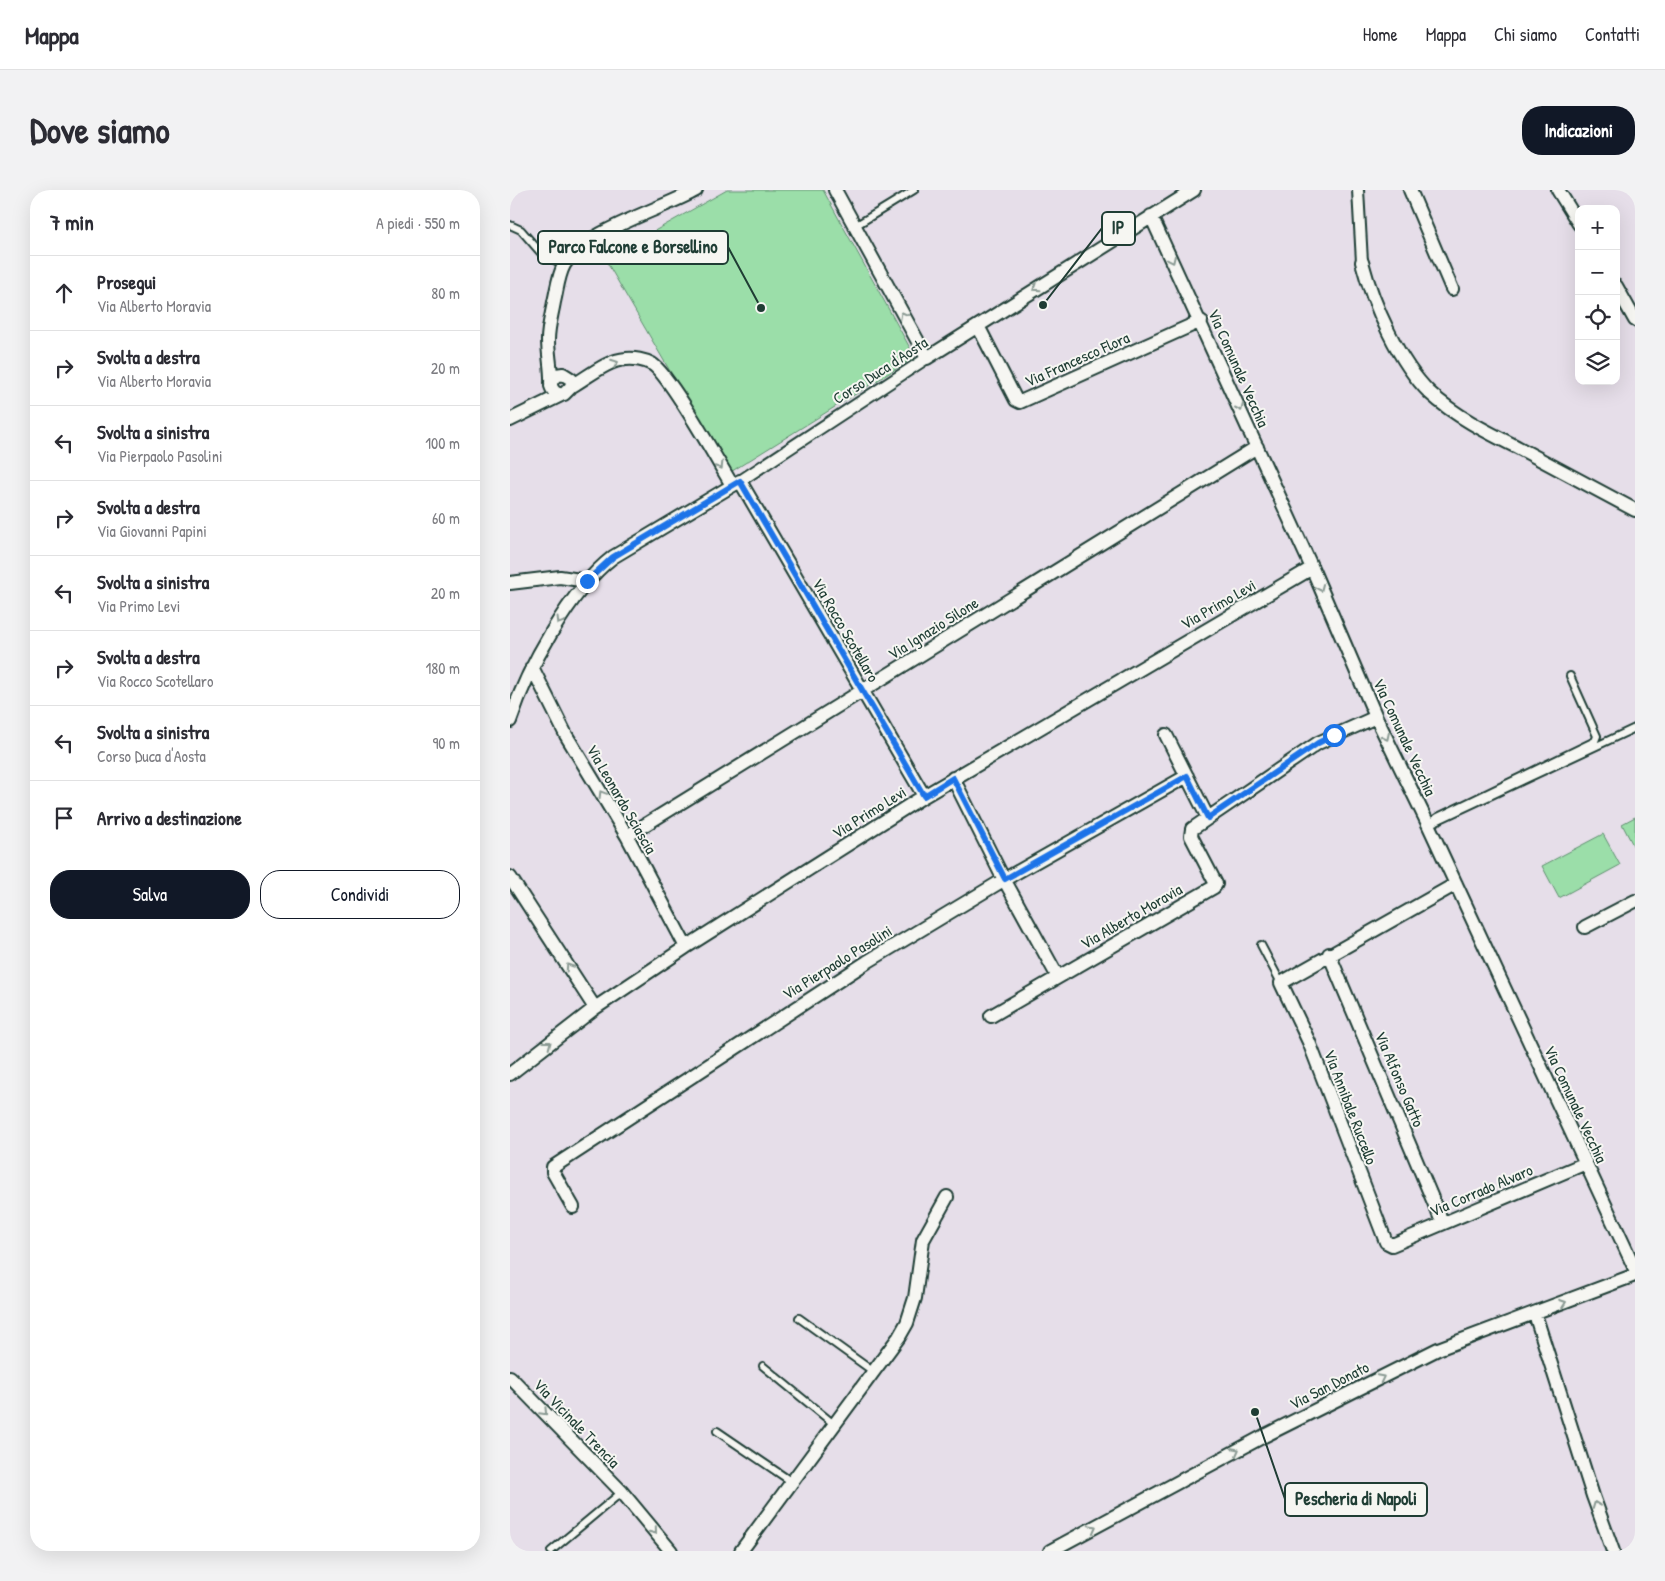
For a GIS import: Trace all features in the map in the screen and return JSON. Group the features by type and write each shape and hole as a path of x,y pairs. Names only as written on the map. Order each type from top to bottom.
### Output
{"street":[{"path":"554,387 548,340 560,274 564,264 582,246 650,210 672,203 696,190"},
{"path":"835,190 927,358"},
{"name":"Corso Duca d'Aosta","path":"510,721 532,667 587,581 613,557 736,483 927,358 1194,190"},
{"path":"1358,190 1362,262 1380,312 1399,349 1420,381 1437,399 1481,428 1635,510"},
{"path":"1410,190 1452,289"},
{"path":"1558,190 1575,218"},
{"name":"Via Comunale Vecchia","path":"1151,216 1201,321 1312,568 1376,717 1428,824 1635,1269"},
{"path":"1620,293 1635,320"},
{"name":"Via Francesco Flora","path":"978,326 1016,400 1020,402 1201,321"},
{"path":"548,340 555,358 569,380 568,393 554,387"},
{"name":"Via Rocco Scotellaro","path":"569,380 614,362 633,359 652,364 666,380 736,483 924,796"},
{"path":"510,420 548,399 554,387 556,375 569,380"},
{"name":"Via Ignazio Silone","path":"627,836 1257,447"},
{"name":"Via Primo Levi","path":"510,1074 595,1008 686,947 924,796 1312,568"},
{"path":"510,583 560,577 587,581"},
{"name":"Via Leonardo Sciascia","path":"532,667 566,735 627,836 686,947"},
{"name":"Via Alberto Moravia","path":"992,1016 1214,887 1216,884 1190,833 1193,828 1318,743 1376,717"},
{"path":"1166,735 1208,818"},
{"name":"Via Pierpaolo Pasolini","path":"572,1207 553,1172 553,1167 808,999 1005,879 1187,776"},
{"path":"953,778 1058,977"},
{"path":"510,877 595,1008"},
{"path":"1281,983 1329,954 1456,884"},
{"path":"1585,927 1635,901"},
{"name":"Via Alfonso Gatto","path":"1329,954 1440,1217"},
{"name":"Via Annibale Ruccello","path":"1281,983 1309,1042 1388,1244"},
{"name":"Via Corrado Alvaro","path":"1388,1244 1392,1245 1586,1163"},
{"path":"741,1551 899,1337 912,1310 923,1240 947,1197"},
{"name":"Via San Donato","path":"1050,1551 1264,1436 1438,1349 1635,1275"},
{"path":"1535,1314 1593,1496 1613,1551"},
{"name":"Via Vicinale Trencia","path":"510,1377 622,1492 671,1551"}],"lane":[{"path":"855,226 914,190"},
{"path":"510,226 521,230 541,253 564,264"},
{"path":"1428,824 1438,817 1596,740 1597,736 1570,676"},
{"path":"1428,824 1439,821 1635,728"},
{"name":"Via Annibale Ruccello","path":"1261,945 1281,983"},
{"path":"799,1318 874,1372"},
{"path":"763,1366 835,1426"},
{"path":"717,1431 793,1483"},
{"name":"Via Vicinale Trencia","path":"551,1551 622,1492"}],"green space":[{"path":"727,190 823,190 915,357 729,473 605,259"},
{"path":"1635,817 1635,849 1622,824"},
{"path":"1603,834 1620,865 1559,898 1542,866"}],"place":[{"name":"IP","path":"1043,305"},
{"name":"Parco Falcone e Borsellino","path":"761,308"},
{"name":"Pescheria di Napoli","path":"1255,1412"}],"route":[{"path":"587,581 613,557 740,481 924,796 953,778 1005,879 1187,776 1208,818 1318,743 1334,735"}]}
